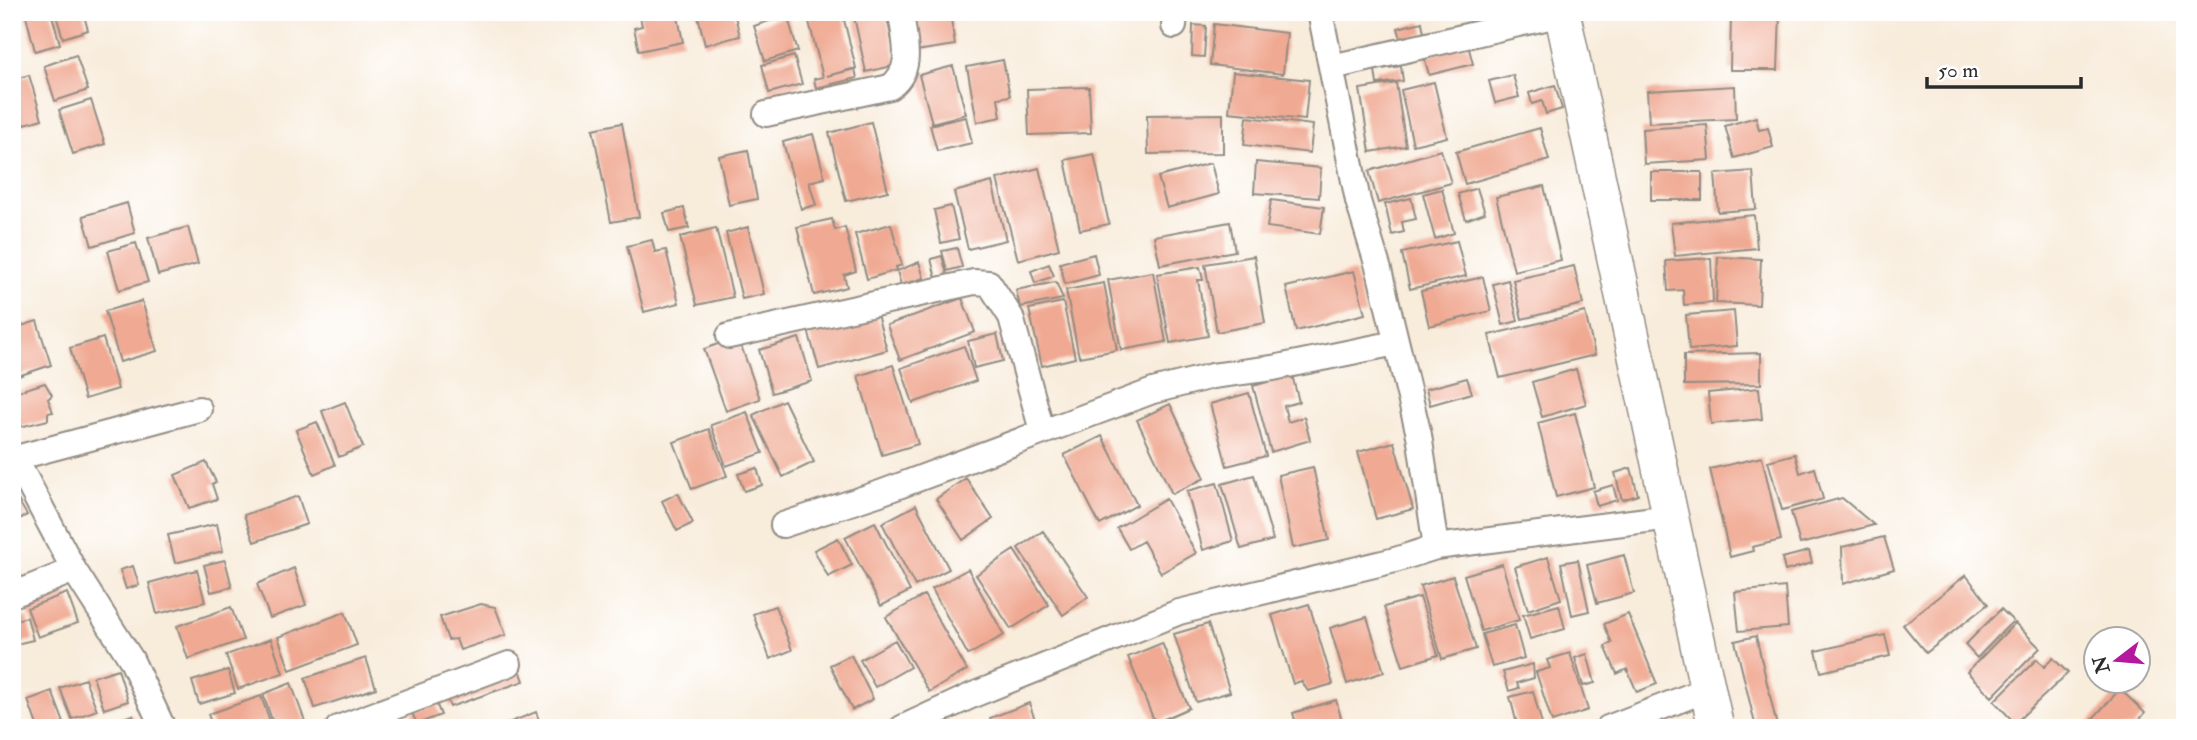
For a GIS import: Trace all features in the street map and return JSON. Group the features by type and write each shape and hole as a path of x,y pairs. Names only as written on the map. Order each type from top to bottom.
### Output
{"main road":[{"path":"1562,13 1716,728"}],"street":[{"path":"766,114 890,87 902,78 906,67 901,12"},
{"path":"1320,12 1358,201 1379,270 1419,435 1436,547"},
{"path":"1332,67 1562,13"},
{"path":"729,336 974,282 989,283 1011,317 1042,431"},
{"path":"783,525 880,493 1153,391 1212,376 1273,368 1396,343"},
{"path":"163,728 131,659 74,570 14,459 199,410"},
{"path":"902,728 973,695 1179,612 1395,560 1436,547 1670,517"},
{"path":"12,595 74,570"},
{"path":"338,728 509,664"},
{"path":"1608,728 1708,689"}],"building":[{"path":"25,12 51,12 60,44 35,51"},
{"path":"55,12 83,12 88,30 63,38"},
{"path":"639,12 677,12 683,42 639,51 634,28 642,26"},
{"path":"697,12 734,12 740,36 705,45"},
{"path":"842,12 856,68 827,76 855,69 857,78 816,88 814,79 823,77 807,14"},
{"path":"853,12 886,12 897,65 866,72"},
{"path":"910,12 950,12 955,45 916,51"},
{"path":"1731,12 1780,12 1778,70 1730,70"},
{"path":"787,15 798,51 765,61 754,26"},
{"path":"1422,22 1424,34 1401,39 1398,28"},
{"path":"1214,24 1287,33 1283,74 1210,65"},
{"path":"1193,25 1206,26 1204,57 1192,56"},
{"path":"1468,45 1473,64 1429,75 1424,56"},
{"path":"76,55 88,90 55,101 44,66"},
{"path":"794,56 802,84 769,93 762,65"},
{"path":"1003,60 1010,96 998,98 1001,117 977,122 967,67"},
{"path":"953,66 966,114 932,123 919,75"},
{"path":"1401,66 1403,81 1377,84 1375,70"},
{"path":"1233,72 1309,80 1305,120 1229,112"},
{"path":"29,75 42,119 12,128 12,80"},
{"path":"1513,75 1519,97 1495,103 1489,81"},
{"path":"1434,82 1447,137 1413,145 1401,90"},
{"path":"1396,83 1406,146 1370,152 1360,89"},
{"path":"1555,85 1562,109 1546,114 1542,101 1532,104 1529,93"},
{"path":"1735,86 1736,119 1649,123 1647,91"},
{"path":"1089,87 1091,133 1029,135 1027,89"},
{"path":"91,100 105,144 73,154 59,110"},
{"path":"1223,114 1223,153 1148,154 1147,115"},
{"path":"966,117 972,143 937,151 930,125"},
{"path":"1247,117 1313,125 1310,153 1244,145"},
{"path":"1756,117 1759,130 1768,128 1773,147 1734,158 1725,126"},
{"path":"871,122 888,191 846,201 829,133"},
{"path":"622,123 639,217 611,222 593,129"},
{"path":"1707,125 1710,160 1644,164 1642,129"},
{"path":"1540,128 1549,160 1465,184 1456,152"},
{"path":"813,134 825,178 809,182 816,205 801,209 783,142"},
{"path":"748,150 757,199 729,205 719,156"},
{"path":"1441,150 1451,183 1378,203 1369,171"},
{"path":"1094,154 1109,224 1080,230 1065,160"},
{"path":"1256,162 1321,168 1319,198 1254,193"},
{"path":"1211,163 1219,194 1167,208 1158,177"},
{"path":"1039,168 1059,249 1018,260 997,179"},
{"path":"1753,171 1756,209 1718,212 1715,174"},
{"path":"1651,172 1702,172 1702,200 1651,200"},
{"path":"992,182 1006,240 968,249 954,192"},
{"path":"1544,186 1561,260 1514,271 1496,197"},
{"path":"1477,188 1485,213 1466,220 1458,194"},
{"path":"1442,189 1454,233 1435,239 1423,194"},
{"path":"1411,198 1416,219 1402,222 1404,232 1392,235 1385,204"},
{"path":"1271,200 1324,207 1320,234 1267,227"},
{"path":"127,203 135,233 92,246 83,216"},
{"path":"951,206 959,239 941,243 934,210"},
{"path":"684,208 689,228 669,232 664,213"},
{"path":"1754,215 1757,248 1675,256 1671,223"},
{"path":"832,219 835,230 845,227 856,271 844,275 847,287 814,295 797,227"},
{"path":"1230,222 1235,251 1160,265 1154,236"},
{"path":"891,224 902,265 896,267 897,270 867,279 855,234"},
{"path":"188,227 198,264 158,275 148,238"},
{"path":"748,227 764,294 742,299 726,233"},
{"path":"716,228 733,297 697,305 680,237"},
{"path":"652,240 655,252 666,250 679,303 644,312 627,246"},
{"path":"1457,241 1466,276 1410,289 1402,253"},
{"path":"136,243 148,282 119,290 108,251"},
{"path":"957,248 962,267 947,271 942,251"},
{"path":"1094,254 1099,275 1065,284 1060,263"},
{"path":"942,256 947,275 936,278 931,259"},
{"path":"1254,256 1265,323 1217,332 1205,264"},
{"path":"1718,257 1761,259 1759,305 1716,303"},
{"path":"1711,258 1713,303 1684,305 1683,290 1668,291 1666,261"},
{"path":"919,262 924,278 901,285 897,271"},
{"path":"1049,264 1054,276 1035,283 1031,271"},
{"path":"1574,266 1583,304 1522,319 1513,280"},
{"path":"1200,267 1203,280 1198,280 1208,336 1170,343 1157,274"},
{"path":"1354,271 1365,314 1296,331 1286,287"},
{"path":"1153,272 1166,342 1121,350 1108,280"},
{"path":"1483,277 1491,311 1429,326 1421,291"},
{"path":"1508,280 1518,321 1503,325 1493,284"},
{"path":"1056,282 1063,299 1020,307 1016,290"},
{"path":"1104,283 1117,350 1079,357 1066,290"},
{"path":"962,298 975,332 900,360 887,325"},
{"path":"142,301 157,351 120,362 105,311"},
{"path":"1063,302 1075,358 1042,366 1029,309"},
{"path":"876,311 887,350 819,369 808,330"},
{"path":"1734,311 1737,346 1689,350 1686,315"},
{"path":"1585,312 1595,355 1500,378 1489,335"},
{"path":"37,321 51,365 12,378 12,329"},
{"path":"997,334 1003,361 974,368 968,341"},
{"path":"738,337 760,399 726,411 704,349"},
{"path":"103,338 118,389 85,399 70,348"},
{"path":"799,338 812,381 772,393 759,350"},
{"path":"964,346 976,381 913,403 901,368"},
{"path":"1761,353 1761,384 1684,385 1684,355"},
{"path":"893,365 918,444 882,455 858,376"},
{"path":"1576,369 1586,404 1542,417 1532,382"},
{"path":"1292,375 1299,402 1284,406 1288,422 1304,417 1310,440 1271,452 1253,386"},
{"path":"1467,378 1472,393 1430,405 1426,389"},
{"path":"45,383 52,395 48,399 53,412 48,413 48,420 12,429 12,393"},
{"path":"1759,388 1762,419 1711,424 1708,393"},
{"path":"1249,393 1266,456 1227,466 1210,404"},
{"path":"784,400 814,462 783,477 753,415"},
{"path":"345,402 363,447 339,457 322,411"},
{"path":"1170,404 1205,478 1172,494 1137,420"},
{"path":"747,412 763,453 726,466 711,425"},
{"path":"1575,413 1594,487 1556,497 1538,423"},
{"path":"317,422 335,465 314,474 296,430"},
{"path":"709,429 727,476 692,489 674,442"},
{"path":"1102,436 1137,505 1100,525 1064,455"},
{"path":"1394,442 1413,509 1376,519 1358,452"},
{"path":"1795,454 1800,473 1815,468 1823,499 1782,510 1768,461"},
{"path":"1762,457 1781,540 1752,547 1753,551 1730,557 1710,469"},
{"path":"206,462 216,482 212,484 217,499 189,508 175,475"},
{"path":"1313,467 1329,540 1293,548 1278,475"},
{"path":"757,468 762,485 744,491 738,474"},
{"path":"1631,468 1638,495 1622,500 1615,473"},
{"path":"1254,475 1273,540 1241,549 1222,484"},
{"path":"966,478 993,519 963,540 936,499"},
{"path":"1217,483 1233,541 1203,550 1187,491"},
{"path":"1613,485 1617,500 1597,506 1593,491"},
{"path":"12,490 27,515 12,523"},
{"path":"678,493 693,523 677,531 662,501"},
{"path":"298,496 307,524 254,542 244,515"},
{"path":"1842,498 1874,525 1800,544 1791,512"},
{"path":"1166,499 1196,553 1161,573 1143,541 1129,549 1117,528"},
{"path":"916,505 949,569 915,586 882,523"},
{"path":"875,522 910,591 881,606 845,537"},
{"path":"217,524 223,551 175,563 168,535"},
{"path":"1043,531 1088,597 1063,615 1018,548"},
{"path":"1884,537 1894,569 1843,584 1842,547"},
{"path":"838,538 852,565 828,577 814,550"},
{"path":"1014,550 1049,605 1011,629 976,575"},
{"path":"1809,551 1812,563 1785,571 1782,558"},
{"path":"1624,555 1634,593 1597,603 1587,565"},
{"path":"1548,557 1561,599 1528,610 1515,567"},
{"path":"225,560 232,587 211,592 204,565"},
{"path":"1578,560 1589,611 1572,615 1561,563"},
{"path":"1502,564 1519,620 1481,631 1464,575"},
{"path":"133,566 139,585 126,589 120,570"},
{"path":"294,568 306,605 270,618 257,584"},
{"path":"968,569 1004,635 968,655 932,589"},
{"path":"197,570 205,602 157,614 149,583"},
{"path":"1966,575 1988,604 1926,653 1903,625"},
{"path":"1453,576 1476,649 1442,659 1420,586"},
{"path":"1785,587 1788,627 1739,631 1735,592"},
{"path":"67,593 78,623 38,637 27,608"},
{"path":"924,595 967,670 929,692 886,617"},
{"path":"1420,597 1438,655 1403,666 1384,607"},
{"path":"481,604 495,607 506,635 460,650 456,639 448,640 440,617"},
{"path":"1309,604 1333,684 1308,691 1301,681 1293,684 1272,615"},
{"path":"1559,605 1565,629 1530,639 1523,615"},
{"path":"775,606 792,650 770,659 753,614"},
{"path":"231,607 243,640 188,659 177,626"},
{"path":"2001,609 2013,621 1977,658 1965,645"},
{"path":"345,612 357,645 290,670 278,637"},
{"path":"1628,614 1657,684 1637,692 1627,669 1617,674 1605,646 1612,643 1604,624"},
{"path":"27,617 33,640 12,645 12,621"},
{"path":"1367,617 1384,672 1347,684 1330,628"},
{"path":"2015,623 2040,648 1992,697 1967,672"},
{"path":"1208,624 1230,692 1196,702 1174,634"},
{"path":"1515,625 1524,658 1492,667 1482,634"},
{"path":"1885,635 1890,656 1821,672 1816,651"},
{"path":"1756,636 1777,726 1770,728 1756,728 1735,641"},
{"path":"271,639 283,673 238,689 226,655"},
{"path":"895,640 910,667 875,687 860,660"},
{"path":"1162,643 1189,708 1155,723 1128,657"},
{"path":"1570,653 1588,710 1552,722 1536,672 1550,668 1547,660"},
{"path":"1587,654 1595,683 1583,686 1575,658"},
{"path":"851,655 873,699 852,710 830,665"},
{"path":"366,658 376,688 315,708 305,678"},
{"path":"2053,658 2068,673 2015,723 1994,701 2037,659 2044,667"},
{"path":"1533,664 1534,678 1517,683 1519,688 1509,691 1503,672"},
{"path":"519,667 524,681 450,707 446,696"},
{"path":"118,669 128,701 104,709 93,677"},
{"path":"228,670 235,693 199,704 192,681"},
{"path":"85,679 97,710 72,719 60,688"},
{"path":"291,683 306,728 284,728 282,721 272,720 263,694"},
{"path":"52,691 64,723 38,728 28,700"},
{"path":"1533,691 1543,728 1518,728 1510,697"},
{"path":"2115,694 2125,694 2145,713 2132,728 2084,728"},
{"path":"261,696 272,727 213,728 208,714"},
{"path":"1336,700 1344,728 1297,728 1293,713"},
{"path":"436,703 441,715 417,724 412,713"},
{"path":"1029,703 1038,728 994,728 990,718"},
{"path":"536,712 542,728 496,728"},
{"path":"133,715 137,728 90,728 90,727"}]}
